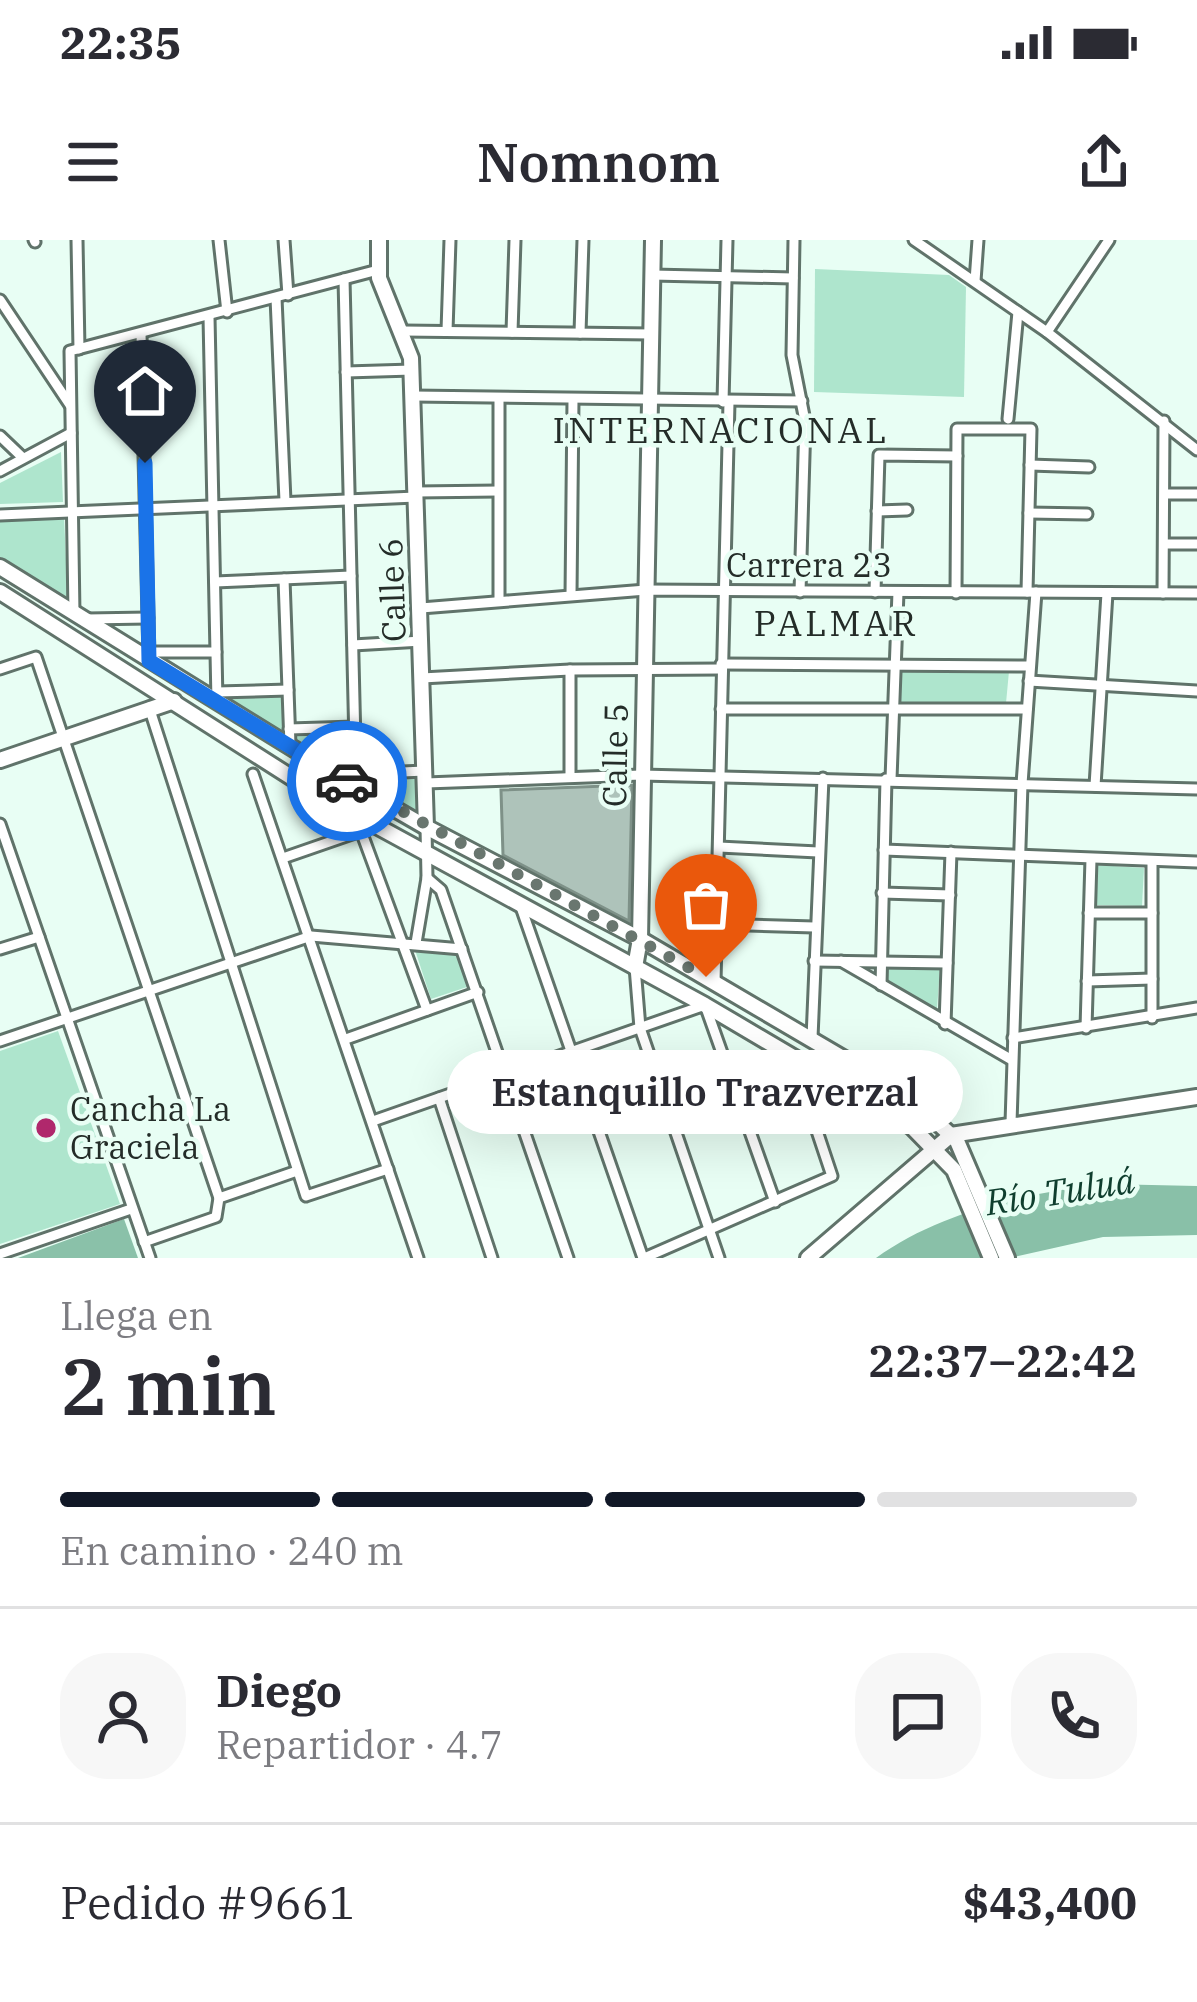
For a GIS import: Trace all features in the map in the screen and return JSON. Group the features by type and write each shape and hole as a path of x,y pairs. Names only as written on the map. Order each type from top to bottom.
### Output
{"main road":[{"name":"Calle 6","path":"379,240 381,286 403,331 412,370 426,827"},
{"name":"Calle 5","path":"635,968 640,939 653,240"},
{"path":"0,567 166,670 289,737 426,827 640,939 911,1097 951,1135 979,1206 991,1258"},
{"path":"0,592 316,793 705,1005 892,1114 934,1147 954,1170 1007,1258"},
{"path":"0,760 174,700"},
{"path":"808,1258 951,1135 1197,1097"}],"street":[{"path":"77,240 71,407 77,616 148,618"},
{"path":"219,240 227,312"},
{"path":"284,240 285,501"},
{"path":"447,331 450,240"},
{"path":"512,332 515,240"},
{"path":"580,333 583,240"},
{"path":"715,982 727,240"},
{"path":"794,240 793,369 806,421 800,592"},
{"path":"975,281 978,240"},
{"path":"1047,332 1108,240"},
{"path":"916,241 1047,332 1197,450"},
{"path":"75,350 378,270"},
{"path":"652,275 793,278"},
{"path":"344,279 356,780 641,775 1197,789"},
{"path":"0,300 71,407"},
{"path":"1008,419 1018,312"},
{"path":"209,316 217,697 288,691"},
{"path":"403,331 651,334"},
{"path":"141,334 149,656 216,652"},
{"path":"346,372 412,370"},
{"path":"413,396 802,401"},
{"path":"499,399 499,600"},
{"path":"571,595 573,400"},
{"path":"1163,592 1164,421"},
{"path":"956,592 957,429 1031,429 1030,666 1011,1124"},
{"path":"0,471 71,433"},
{"path":"0,436 23,458"},
{"path":"875,592 879,455 957,456"},
{"path":"1030,465 1089,466"},
{"path":"0,514 498,491"},
{"path":"1166,494 1197,494"},
{"path":"877,511 907,510"},
{"path":"1029,513 1087,514"},
{"path":"1164,544 1197,544"},
{"path":"215,582 351,576"},
{"path":"284,579 289,737 355,727"},
{"name":"Carrera 23","path":"421,608 646,590 1197,593"},
{"path":"881,985 898,592"},
{"path":"1095,786 1106,592"},
{"path":"353,645 422,641"},
{"path":"0,669 36,657 219,1198 216,1217 144,1242"},
{"path":"422,678 721,666 1030,666"},
{"path":"166,670 149,708 306,1196 388,1169"},
{"path":"569,776 570,670"},
{"path":"1029,681 1197,691"},
{"path":"721,709 1027,709"},
{"path":"253,774 418,1258"},
{"path":"812,1038 823,778"},
{"path":"0,824 150,1258"},
{"name":"Calle 6","path":"416,944 428,878 426,827"},
{"path":"283,858 361,831 427,1010"},
{"path":"719,847 818,852"},
{"path":"884,850 1197,862"},
{"path":"945,1024 952,852"},
{"path":"1086,1028 1091,859"},
{"path":"1152,862 1152,1018"},
{"path":"428,878 441,890 568,1258"},
{"path":"882,893 950,895"},
{"path":"519,902 643,1258 832,1176 792,1055"},
{"path":"1089,914 1152,913"},
{"path":"718,924 814,927"},
{"path":"0,1041 311,936 462,949"},
{"path":"0,949 38,937"},
{"path":"814,961 947,963"},
{"path":"841,961 1012,1060"},
{"name":"Calle 5","path":"635,968 640,1028 719,1258"},
{"path":"1088,981 1152,979"},
{"path":"346,1039 478,992"},
{"path":"373,1121 705,1005 775,1202"},
{"path":"1013,1038 1197,1008"},
{"path":"439,1098 492,1258"},
{"path":"219,1198 297,1171"},
{"path":"0,1254 131,1209"}],"shaded area":[{"path":"815,269 949,275 966,287 964,397 814,392"},
{"path":"61,452 63,502 0,504 0,483"},
{"path":"64,517 68,601 0,557 0,522"},
{"path":"900,670 1009,671 1006,703 900,702"},
{"path":"222,696 283,696 284,735"},
{"path":"348,733 350,772 296,742 295,734"},
{"path":"420,775 421,816 360,779"},
{"path":"1098,865 1144,868 1142,906 1096,905"},
{"path":"415,950 459,955 470,986 431,999"},
{"path":"886,967 940,967 937,1009 886,981"},
{"name":"Cancha La Graciela","path":"58,1031 120,1204 0,1244 0,1051"},
{"path":"124,1219 138,1258 18,1258"}],"water":[{"name":"Río Tuluá","path":"1106,1184 1197,1186 1197,1235 1103,1237 1009,1258 876,1258 957,1216 1046,1193"}],"building":[{"path":"632,785 629,921 503,855 501,790"}],"way so far":[{"path":"347,781 706,977"}],"place":[{"name":"Estanquillo Trazverzal","path":"706,977"},
{"name":"Cancha La Graciela","path":"46,1128"}],"district":[{"name":"INTERNACIONAL","path":"721,430"},
{"name":"PALMAR","path":"836,623"}],"route":[{"path":"145,463 149,661 347,781"}]}
